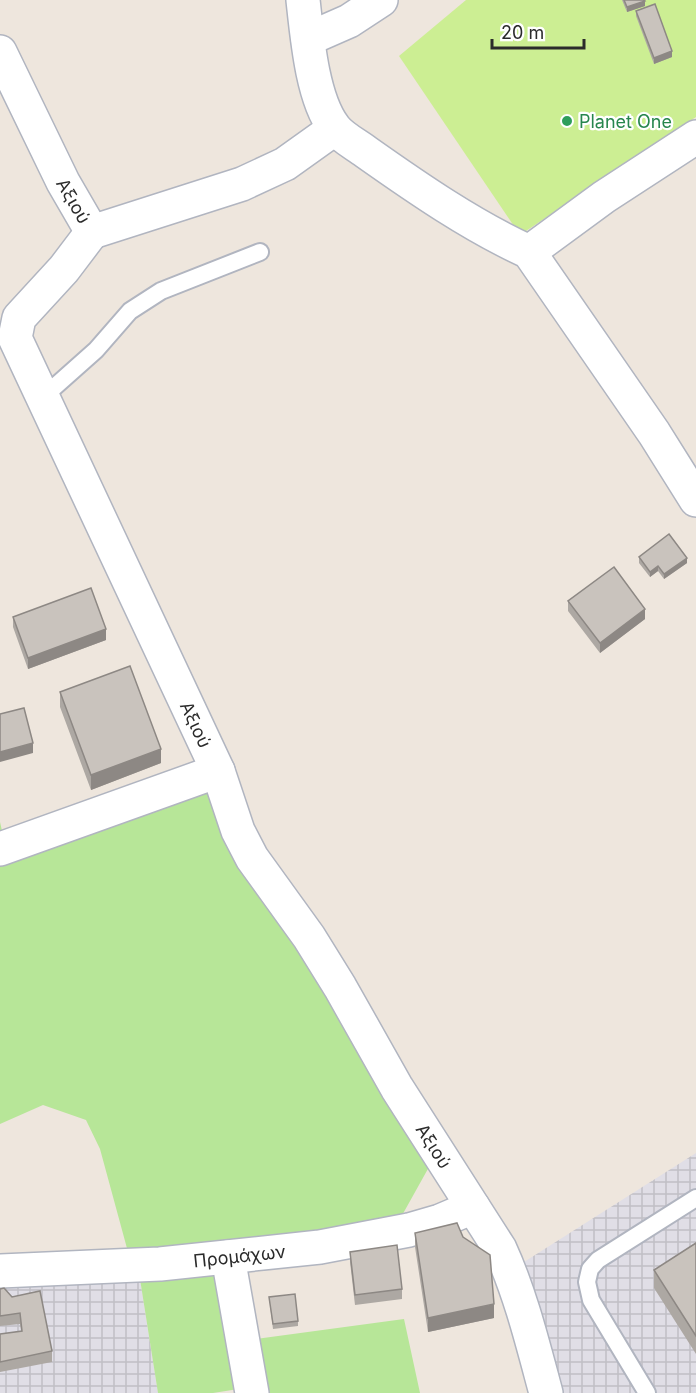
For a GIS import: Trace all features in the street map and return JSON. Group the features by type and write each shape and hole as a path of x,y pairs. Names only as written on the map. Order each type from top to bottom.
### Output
{"street":[{"path":"303,0 320,101 334,129 408,182 529,252 654,433 696,500"},
{"path":"308,39 349,21 381,0"},
{"name":"Αξιού","path":"0,52 63,182 92,232 63,269 19,318 15,338 218,771 238,831 252,858 309,937 397,1088 491,1234 509,1268 546,1393"},
{"path":"92,232 242,184 285,164 334,129"},
{"path":"529,252 604,197 696,137"},
{"path":"0,849 218,771"},
{"name":"Προμάχων","path":"0,1271 160,1264 320,1247 373,1238 440,1221 473,1208"},
{"path":"228,1257 252,1393"}],"lane":[{"path":"42,398 96,350 130,311 161,291 260,252"},
{"path":"647,1393 591,1299 587,1282 590,1269 598,1260 696,1198"}],"shaded area":[{"path":"696,1153 696,1393 560,1393 524,1262"},
{"path":"140,1279 158,1393 0,1393 0,1286"}],"green space":[{"name":"Planet One","path":"466,0 696,0 696,117 520,235 399,56"},
{"path":"207,777 283,917 429,1167 400,1219 296,1240 128,1252 100,1149 86,1120 43,1105 0,1124 0,822 5,844"},
{"path":"215,1272 226,1343 404,1319 420,1393 265,1393 264,1385 213,1393 158,1393 140,1279"}],"building":[{"path":"624,0 644,0 645,1 627,7"},
{"path":"655,4 672,51 654,58 636,11"},
{"path":"669,534 687,558 664,574 658,566 650,572 639,557"},
{"path":"614,567 645,609 600,643 568,601"},
{"path":"91,588 106,629 28,658 13,617"},
{"path":"130,666 161,749 91,775 60,692"},
{"path":"24,708 33,743 0,752 0,714"},
{"path":"457,1223 463,1237 490,1255 494,1304 428,1318 415,1233"},
{"path":"696,1243 696,1336 654,1270"},
{"path":"397,1245 402,1289 355,1295 350,1252"},
{"path":"4,1288 12,1297 40,1291 52,1351 0,1362 0,1334 22,1331 20,1313 0,1316 0,1289"},
{"path":"295,1294 298,1321 273,1324 269,1297"}],"place":[{"name":"Planet One","path":"567,121"}]}
